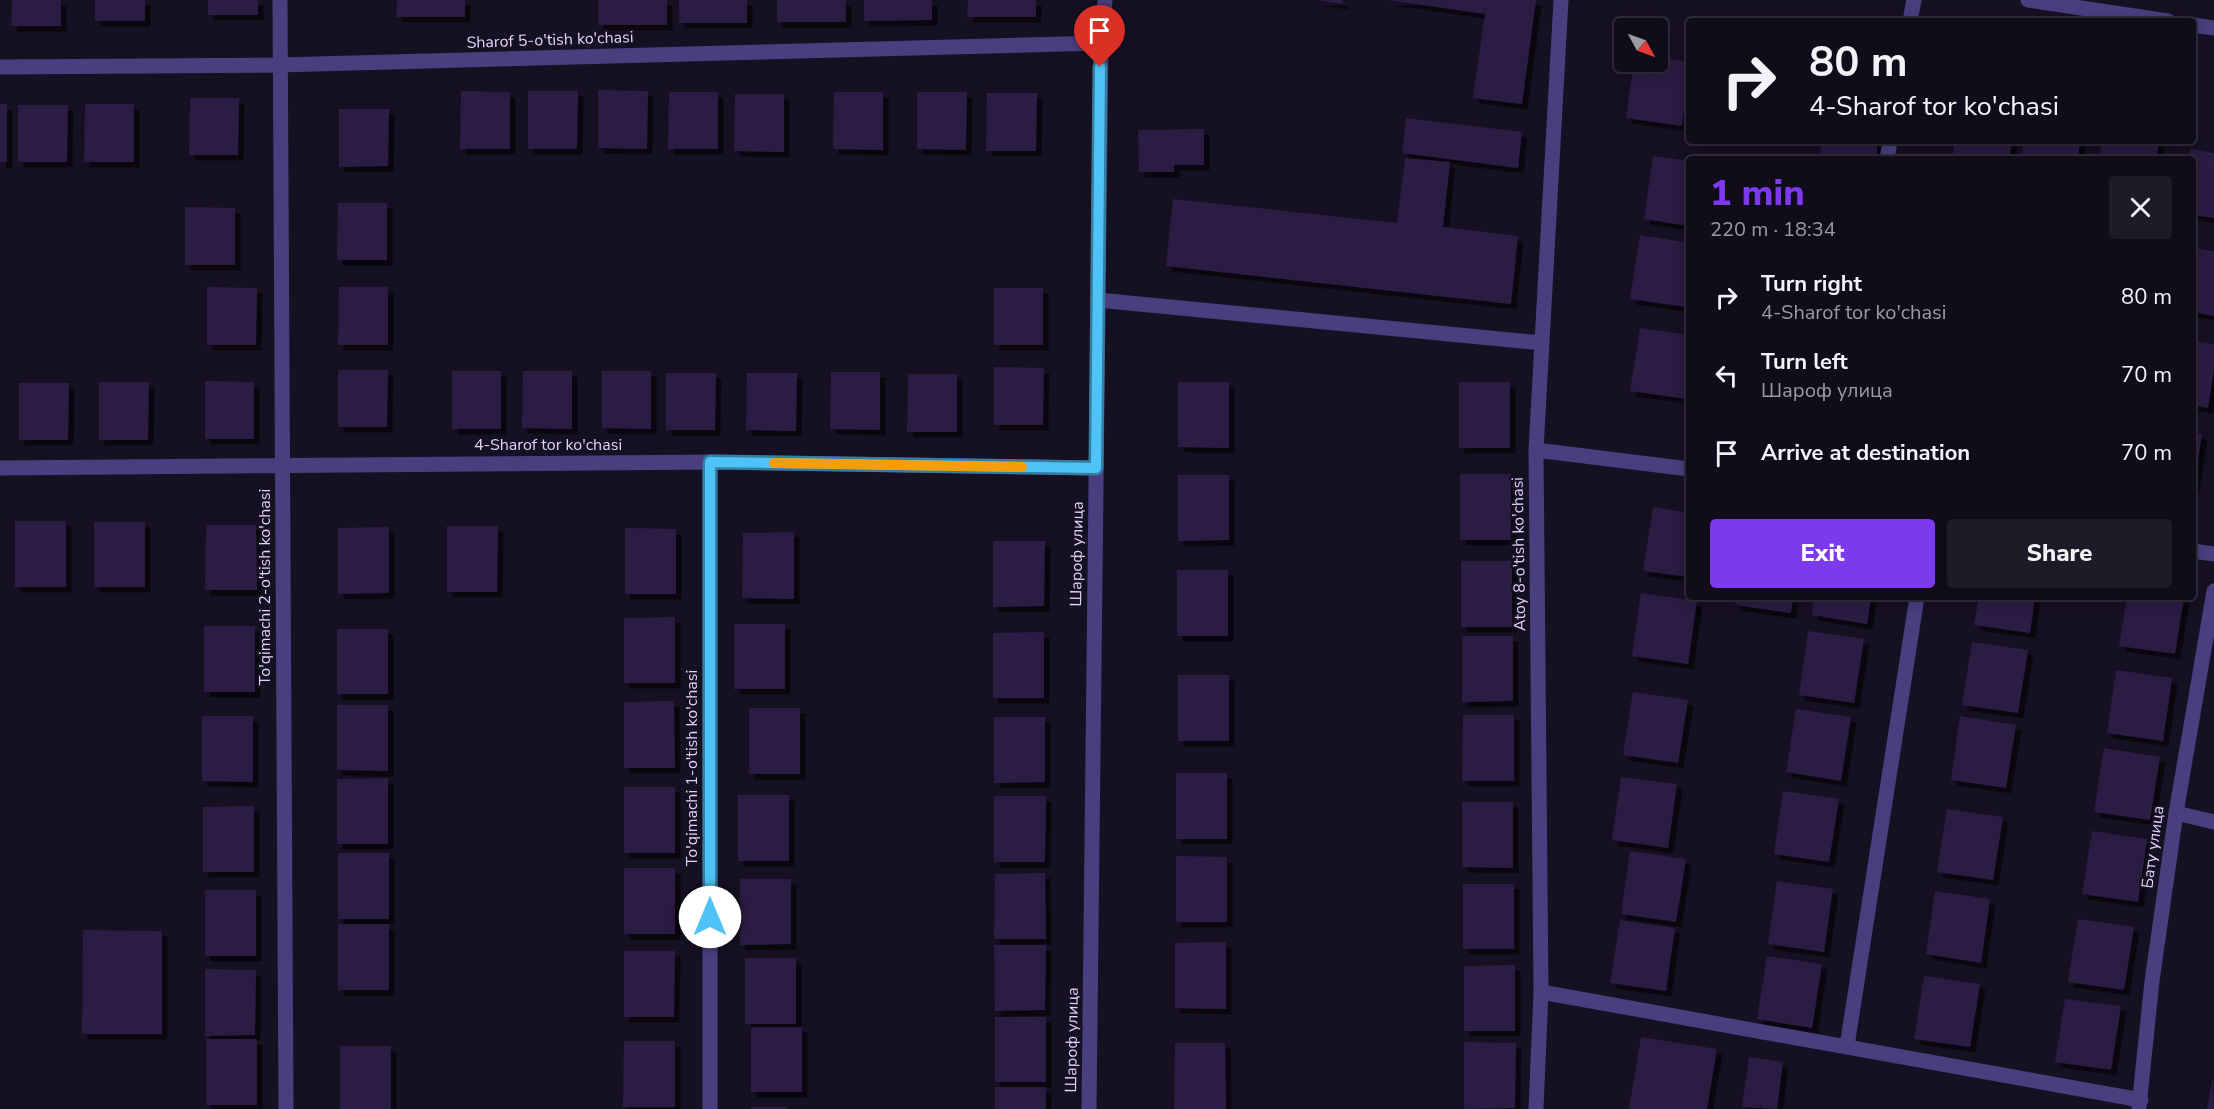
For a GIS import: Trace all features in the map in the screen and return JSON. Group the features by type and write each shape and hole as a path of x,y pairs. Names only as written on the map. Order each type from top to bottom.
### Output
{"street":[{"name":"To'qimachi 2-o'tish ko'chasi","path":"280,0 278,65 284,464 286,1109"},
{"name":"Шароф улица","path":"1089,1109 1101,43 1105,0"},
{"name":"Atoy 8-o'tish ko'chasi","path":"1536,1109 1541,992 1536,450 1561,0"},
{"path":"1911,18 1914,0"},
{"path":"2028,0 2148,18"},
{"path":"2196,25 2214,28"},
{"name":"Sharof 5-o'tish ko'chasi","path":"0,67 278,65 1101,43"},
{"path":"1098,300 1542,343"},
{"path":"1536,450 1686,469"},
{"name":"4-Sharof tor ko'chasi","path":"0,468 710,462 1096,468"},
{"name":"To'qimachi 1-o'tish ko'chasi","path":"710,462 710,1109"},
{"path":"2196,551 2214,554"},
{"name":"Бату улица","path":"2140,1104 2152,981 2176,813 2214,591"},
{"path":"1847,1046 1917,600"},
{"path":"2176,813 2214,822"},
{"path":"1541,992 1847,1046 2140,1104"}],"building":[{"path":"12,0 61,0 61,26 11,26"},
{"path":"95,0 145,0 145,21 95,21"},
{"path":"208,0 258,0 258,15 208,15"},
{"path":"397,0 465,0 465,17 396,17"},
{"path":"598,0 667,0 667,25 598,25"},
{"path":"679,0 747,0 747,23 679,23"},
{"path":"777,0 846,0 846,22 777,22"},
{"path":"864,0 932,0 932,20 864,21"},
{"path":"968,0 1036,0 1036,17 967,17"},
{"path":"1343,0 1343,4 1321,1"},
{"path":"1388,0 1536,0 1522,104 1473,98 1485,14"},
{"path":"1668,59 1686,62 1682,126 1626,118 1633,72 1668,72"},
{"path":"598,90 648,91 647,149 598,148"},
{"path":"461,91 510,92 510,149 460,149"},
{"path":"528,91 578,91 577,149 528,149"},
{"path":"669,92 718,92 718,149 668,149"},
{"path":"834,92 883,92 883,150 833,149"},
{"path":"917,92 967,92 966,150 917,149"},
{"path":"987,93 1037,93 1036,151 986,151"},
{"path":"735,94 784,94 784,152 734,151"},
{"path":"190,98 239,98 238,155 189,155"},
{"path":"0,104 7,104 7,162 0,162"},
{"path":"85,104 134,104 134,162 84,162"},
{"path":"18,105 68,105 67,162 18,162"},
{"path":"339,109 389,109 388,166 339,167"},
{"path":"1406,118 1522,132 1518,168 1402,153"},
{"path":"1204,129 1204,165 1174,165 1174,172 1139,172 1138,130"},
{"path":"1822,144 1878,144 1876,156 1820,156"},
{"path":"1954,144 2012,144 2010,156 1952,156"},
{"path":"2024,144 2080,144 2078,156 2022,156"},
{"path":"2102,144 2158,144 2156,156 2100,156"},
{"path":"2190,149 2214,153 2214,218 2196,215 2196,156 2189,156"},
{"path":"1653,156 1686,161 1686,226 1644,219"},
{"path":"1405,158 1450,162 1443,227 1518,236 1511,304 1166,266 1173,199 1397,223"},
{"path":"338,203 387,203 387,260 337,260"},
{"path":"185,207 235,208 235,265 185,265"},
{"path":"1640,235 1686,243 1686,307 1630,299"},
{"path":"2196,248 2214,251 2214,316 2196,313"},
{"path":"207,287 257,288 256,345 207,345"},
{"path":"339,287 388,287 388,345 338,345"},
{"path":"994,288 1043,288 1043,345 994,345"},
{"path":"1640,328 1686,335 1686,399 1630,391"},
{"path":"2196,341 2214,344 2214,367 2208,408 2196,406"},
{"path":"994,367 1044,368 1043,425 994,425"},
{"path":"338,370 388,370 387,427 338,427"},
{"path":"452,371 501,371 501,429 452,429"},
{"path":"523,371 572,371 572,429 522,428"},
{"path":"602,371 651,371 651,429 602,428"},
{"path":"831,372 880,372 880,430 830,429"},
{"path":"666,373 716,373 715,430 666,430"},
{"path":"747,373 797,373 796,431 746,430"},
{"path":"908,374 957,374 957,432 907,432"},
{"path":"205,381 254,382 254,439 205,439"},
{"path":"99,382 149,382 148,440 99,440"},
{"path":"1178,382 1229,382 1229,448 1178,447"},
{"path":"1459,382 1510,382 1510,448 1459,448"},
{"path":"19,383 69,383 68,440 19,440"},
{"path":"2196,433 2202,434 2196,473"},
{"path":"1460,474 1511,474 1511,540 1460,540"},
{"path":"1178,475 1229,475 1229,540 1178,541"},
{"path":"1653,507 1686,512 1686,577 1643,571"},
{"path":"15,521 66,521 66,587 15,587"},
{"path":"94,522 145,522 145,587 94,587"},
{"path":"206,525 256,525 257,590 205,590"},
{"path":"447,526 498,526 497,592 447,592"},
{"path":"389,527 389,593 338,594 338,528"},
{"path":"625,528 676,529 676,594 625,594"},
{"path":"794,532 794,599 742,598 743,533"},
{"path":"993,541 1045,541 1044,606 993,607"},
{"path":"1461,561 1512,561 1512,627 1461,627"},
{"path":"1177,570 1228,570 1228,636 1177,636"},
{"path":"1641,593 1697,601 1688,664 1632,656"},
{"path":"1736,600 1793,600 1791,613 1735,605"},
{"path":"1814,600 1871,600 1867,624 1812,615"},
{"path":"1978,600 2035,600 2030,633 1974,625"},
{"path":"2127,600 2184,600 2175,654 2119,646"},
{"path":"675,617 675,683 624,683 624,618"},
{"path":"734,624 785,624 785,689 734,689"},
{"path":"204,626 255,626 255,692 204,692"},
{"path":"337,629 388,629 388,694 337,694"},
{"path":"1808,631 1864,639 1854,703 1799,695"},
{"path":"1044,632 1044,698 993,698 993,633"},
{"path":"1462,636 1513,636 1513,701 1462,702"},
{"path":"1972,642 2028,650 2018,713 1962,705"},
{"path":"2116,670 2172,678 2163,741 2107,733"},
{"path":"1178,675 1229,675 1229,741 1178,741"},
{"path":"1633,692 1688,700 1678,763 1623,755"},
{"path":"674,701 675,768 624,768 624,702"},
{"path":"337,705 388,705 388,771 337,770"},
{"path":"749,708 800,708 800,774 749,774"},
{"path":"1796,709 1851,717 1841,781 1786,772"},
{"path":"1463,715 1514,715 1514,781 1462,781"},
{"path":"202,716 253,716 253,782 202,781"},
{"path":"1960,716 2016,725 2006,788 1951,780"},
{"path":"994,717 1045,717 1045,782 994,783"},
{"path":"2104,748 2160,757 2150,820 2094,812"},
{"path":"1176,773 1227,773 1227,839 1176,839"},
{"path":"1621,777 1677,784 1668,848 1612,840"},
{"path":"388,778 388,844 337,844 337,779"},
{"path":"624,787 675,787 675,853 624,853"},
{"path":"1783,791 1839,799 1829,862 1774,854"},
{"path":"738,795 789,795 789,861 738,861"},
{"path":"994,796 1046,796 1045,862 994,862"},
{"path":"1462,802 1513,802 1513,868 1462,867"},
{"path":"254,806 254,872 203,872 203,807"},
{"path":"1947,809 2003,817 1993,880 1937,872"},
{"path":"2092,831 2147,839 2138,902 2082,894"},
{"path":"1630,851 1686,859 1676,922 1621,914"},
{"path":"338,853 389,853 389,919 338,919"},
{"path":"1176,856 1227,857 1227,922 1176,922"},
{"path":"624,868 675,868 675,934 624,934"},
{"path":"1045,873 1046,939 994,939 995,874"},
{"path":"740,879 791,879 791,944 740,945"},
{"path":"1777,881 1833,889 1824,952 1768,944"},
{"path":"1463,884 1514,884 1514,949 1463,949"},
{"path":"205,890 256,890 256,956 205,956"},
{"path":"1935,891 1990,899 1981,963 1926,954"},
{"path":"2078,919 2134,927 2124,990 2068,982"},
{"path":"1620,920 1675,928 1666,991 1610,983"},
{"path":"338,924 389,924 389,990 338,990"},
{"path":"83,930 162,931 162,1034 82,1034"},
{"path":"1226,942 1226,1009 1175,1008 1175,943"},
{"path":"994,945 1046,945 1045,1010 995,1011"},
{"path":"624,951 675,951 674,1017 624,1017"},
{"path":"1767,956 1822,964 1812,1028 1757,1019"},
{"path":"745,958 796,958 796,1024 745,1024"},
{"path":"1515,965 1515,1031 1464,1031 1464,966"},
{"path":"205,969 256,970 255,1035 205,1036"},
{"path":"1924,976 1980,984 1970,1047 1914,1039"},
{"path":"2065,999 2121,1006 2111,1070 2055,1062"},
{"path":"995,1017 1046,1017 1046,1082 995,1082"},
{"path":"751,1027 802,1027 802,1092 751,1092"},
{"path":"1641,1037 1717,1049 1707,1109 1629,1109"},
{"path":"206,1039 257,1039 257,1105 206,1105"},
{"path":"624,1041 675,1041 675,1107 623,1107"},
{"path":"1464,1042 1516,1043 1515,1108 1464,1109"},
{"path":"1175,1043 1225,1043 1226,1109 1174,1109"},
{"path":"340,1046 391,1046 391,1109 340,1109"},
{"path":"1749,1057 1783,1062 1777,1109 1742,1107"},
{"path":"2213,1077 2214,1109 2207,1109"},
{"path":"995,1087 1046,1087 1046,1109 995,1109"},
{"path":"751,1107 787,1107 787,1109 751,1109"}],"slow traffic":[{"path":"774,463 1022,467"}],"route":[{"path":"710,917 710,462 1096,468 1100,67"}]}
